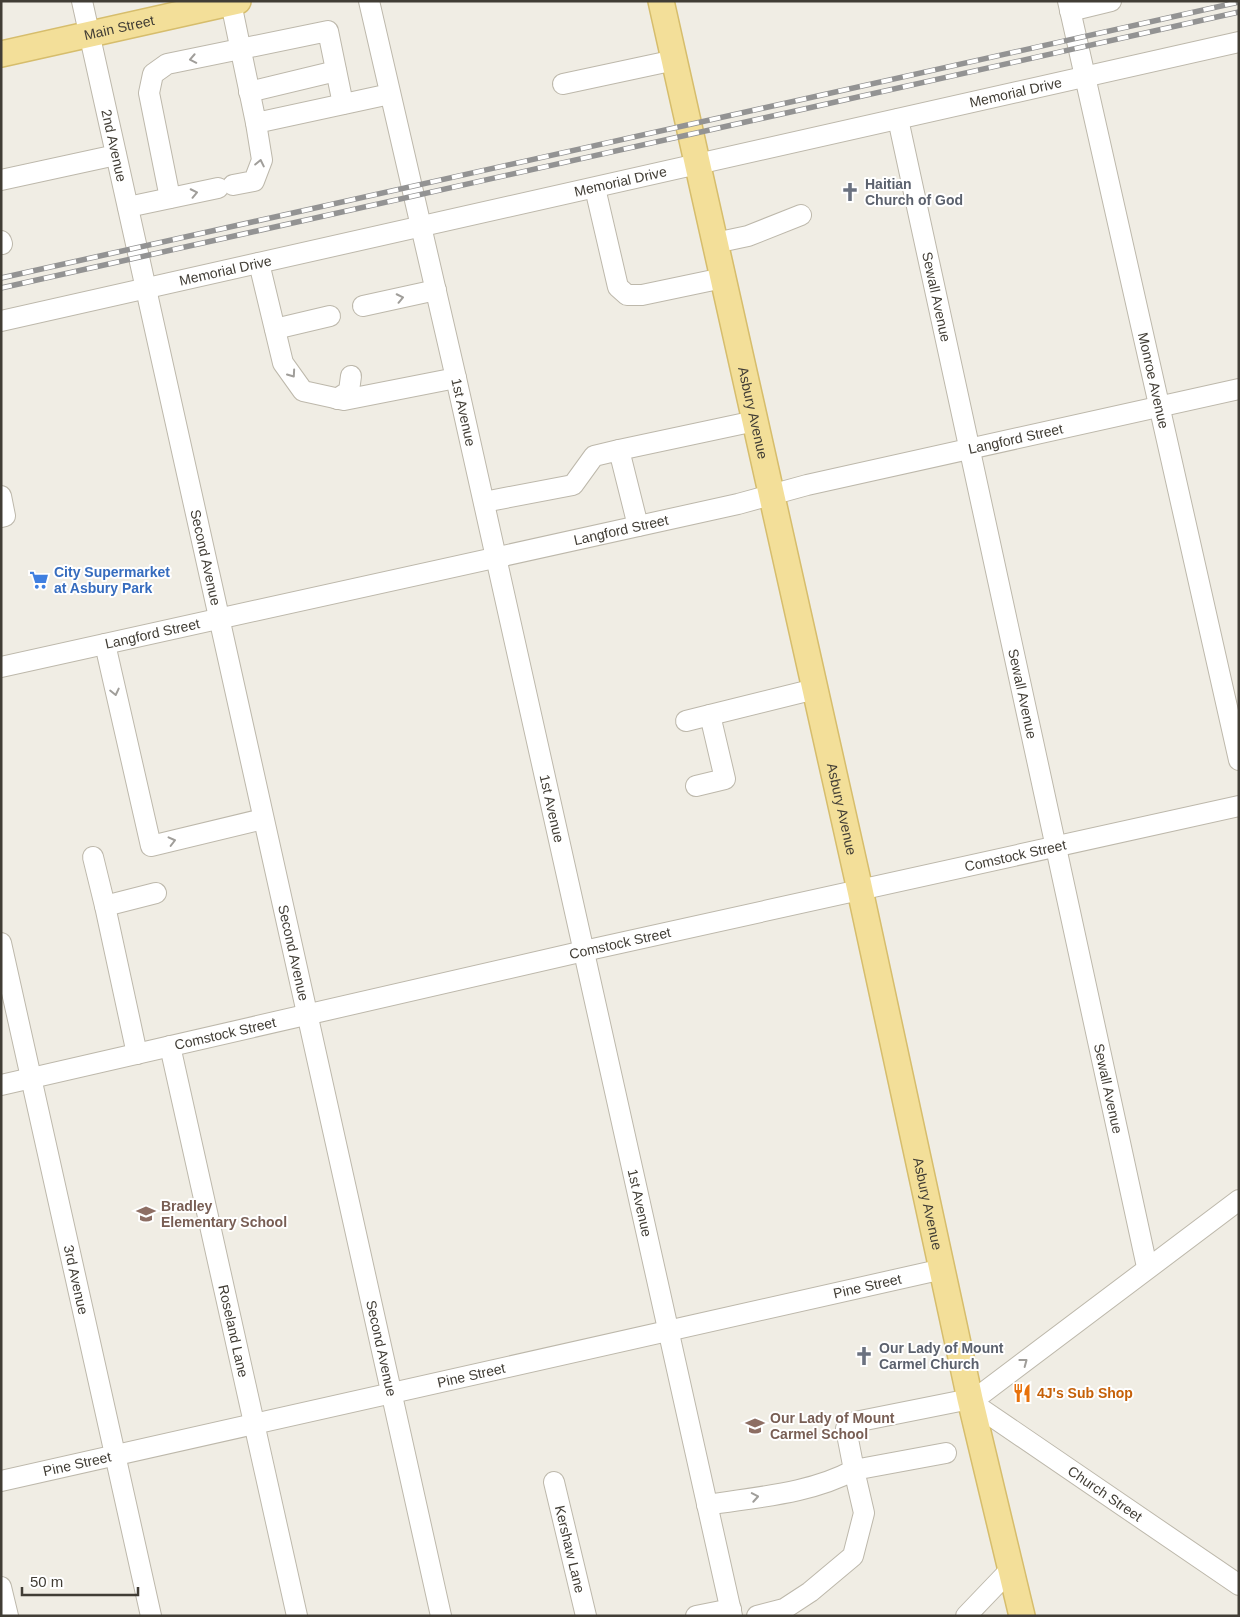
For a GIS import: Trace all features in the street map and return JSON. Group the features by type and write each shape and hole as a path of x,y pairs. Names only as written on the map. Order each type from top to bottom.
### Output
{"main road":[{"name":"Asbury Avenue","path":"662,1 860,890 971,1400 1022,1616"},
{"name":"Main Street","path":"1,54 234,2"}],"street":[{"name":"2nd Avenue","path":"82,1 146,289"},
{"name":"1st Avenue","path":"369,1 484,502 731,1612"},
{"path":"1069,6 1111,1"},
{"path":"128,207 254,181 262,160 234,2"},
{"name":"Monroe Avenue","path":"1069,6 1239,760"},
{"path":"170,198 150,93 153,74 167,64 328,31 343,104"},
{"name":"Memorial Drive","path":"1,321 1239,42"},
{"path":"563,84 675,60"},
{"path":"249,92 336,71"},
{"path":"256,123 390,94"},
{"name":"Sewall Avenue","path":"898,119 1147,1267"},
{"path":"1,180 116,155"},
{"path":"595,188 618,287 627,295 642,295 723,278"},
{"path":"715,243 748,236 801,215"},
{"path":"259,263 284,363 303,391 344,400 456,378"},
{"name":"Second Avenue","path":"146,289 441,1616"},
{"path":"363,306 436,290"},
{"path":"274,329 330,316"},
{"path":"337,399 349,391 351,376"},
{"name":"Langford Street","path":"1,667 638,526 969,448 1239,389"},
{"path":"484,502 573,485 594,456 755,421"},
{"path":"619,450 638,526"},
{"path":"1,496 5,516 1,517"},
{"path":"105,644 151,846 263,819"},
{"path":"686,721 815,689"},
{"path":"696,786 726,779 710,715"},
{"name":"Comstock Street","path":"1,1085 584,951 1239,806"},
{"path":"93,857 137,1054"},
{"path":"105,906 156,893"},
{"name":"3rd Avenue","path":"1,944 151,1616"},
{"name":"Roseland Lane","path":"170,1046 297,1616"},
{"path":"757,1616 784,1608 810,1592 853,1556 864,1513 846,1475 846,1429 855,1422 971,1400 1239,1200"},
{"name":"Pine Street","path":"1,1481 942,1269"},
{"name":"Church Street","path":"971,1400 1239,1585"},
{"path":"707,1505 818,1485 846,1475 946,1453"},
{"name":"Kershaw Lane","path":"554,1482 586,1616"},
{"path":"966,1616 1011,1569"},
{"path":"1,1587 8,1616"},
{"path":"696,1616 731,1612"}],"railway":[{"path":"1,278 1239,2"},
{"path":"1,288 1239,12"}],"place":[{"name":"Haitian Church of God","path":"850,192"},
{"name":"City Supermarket at Asbury Park","path":"39,580"},
{"name":"Bradley Elementary School","path":"146,1214"},
{"name":"Our Lady of Mount Carmel Church","path":"864,1356"},
{"name":"4J's Sub Shop","path":"1022,1393"},
{"name":"Our Lady of Mount Carmel School","path":"755,1426"}]}
